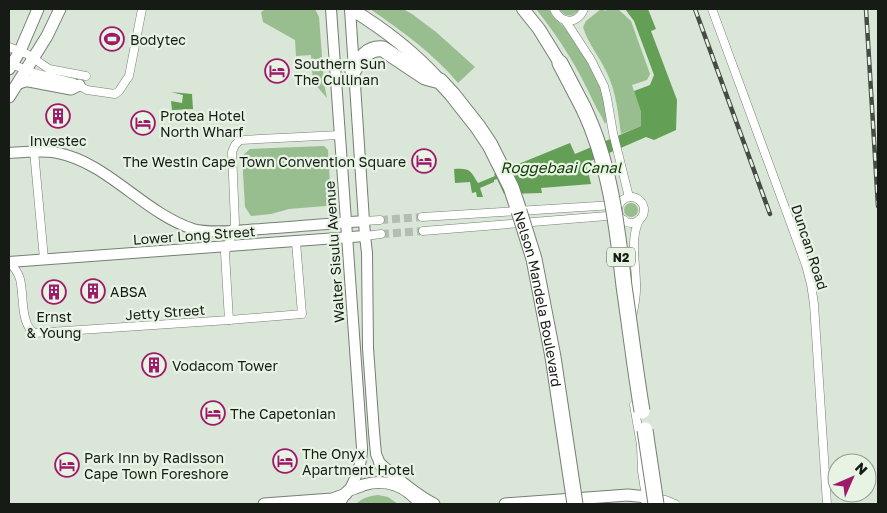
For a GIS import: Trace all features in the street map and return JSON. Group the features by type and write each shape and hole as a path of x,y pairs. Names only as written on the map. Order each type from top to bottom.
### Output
{"highway":[{"path":"353,71 361,57 370,51 380,48 425,78 442,82"},
{"name":"N2","path":"560,63 587,115 605,167 617,226 650,502"},
{"name":"Nelson Mandela Boulevard","path":"442,82 466,110 490,145 511,187 527,234 534,259 553,357 575,504"}],"main road":[{"path":"10,65 14,49 38,9"},
{"path":"9,98 47,36 60,9"},
{"name":"Nelson Mandela Boulevard","path":"350,9 414,54 442,82"},
{"name":"N2","path":"523,9 539,29 560,63"},
{"path":"19,83 29,81 71,89 84,84"},
{"path":"380,464 399,480 434,504"},
{"path":"264,504 332,499 368,484 375,483 393,484 406,490 420,503"},
{"path":"339,504 347,493"},
{"path":"505,504 591,501 628,495 650,502"}],"street":[{"path":"10,65 115,94 122,88 129,76 142,9"},
{"name":"Walter Sisulu Avenue","path":"331,9 362,456 360,469 347,493"},
{"name":"Walter Sisulu Avenue","path":"350,9 367,253 368,348 375,445 380,464 386,477 393,484"},
{"path":"554,9 557,14 566,20 584,48 604,86 613,133 629,196"},
{"path":"584,9 579,16 577,31 584,48"},
{"name":"Duncan Road","path":"712,9 811,284 814,304 827,504"},
{"path":"566,20 579,16"},
{"path":"14,49 46,67 84,84"},
{"path":"229,320 225,253 234,230 236,216 232,152 235,145 240,140 340,134"},
{"path":"34,152 44,260"},
{"path":"9,153 57,153 81,160 152,208 192,228 204,231 380,220"},
{"path":"634,242 625,221 618,213 619,204 629,196 636,197 644,206 644,214 636,227 634,242 636,290 627,338 630,384 641,445 642,472 650,502 665,500 675,504"},
{"path":"422,217 619,204"},
{"path":"423,231 607,216 625,221 634,222 639,220"},
{"name":"Lower Long Street","path":"9,262 296,242 381,234"},
{"name":"Jetty Street","path":"9,262 19,276 26,321 30,329 35,332 229,320 302,314 296,242"}],"shaded area":[{"path":"266,9 315,9 319,17 324,83 327,98 313,82 311,55 296,56 295,40 263,22 261,12"},
{"path":"370,9 403,9 436,32 475,67 458,83 428,52"},
{"path":"536,9 549,9 552,16 566,29 583,53 603,92 607,115 605,124 568,54"},
{"path":"559,9 579,9 572,15 566,15"},
{"path":"601,9 605,11 608,9 618,9 631,21 650,74 647,80 632,85 641,112 641,126 621,134 613,88 583,27 586,21"},
{"path":"324,146 328,150 331,202 326,206 289,209 271,214 251,216 245,207 242,156 250,149"},
{"path":"631,203 636,205 638,210 636,215 631,217 626,215 624,210 626,205"},
{"path":"378,495 388,497 398,504 356,504 361,500"}],"water":[{"name":"Roggebaai Canal","path":"625,9 648,9 656,29 651,31 677,100 676,130 654,140 646,137 586,163 591,184 541,188 542,193 504,194 497,179 480,188 483,197 477,197 476,192 472,193 470,182 455,183 454,169 469,171 478,183 495,176 494,174 570,143 575,154 641,126 641,112 634,91 650,85 654,75 634,21"},
{"path":"171,92 192,94 193,109 172,110 171,101 182,103 183,95"}],"tunnel":[{"path":"380,220 422,217"},
{"path":"381,234 423,231"}],"railway":[{"path":"695,9 770,214"},
{"path":"866,9 878,206"}],"place":[{"name":"Bodytec","path":"112,39"},
{"name":"Southern Sun The Cullinan","path":"277,71"},
{"name":"Investec","path":"58,116"},
{"name":"Protea Hotel North Wharf","path":"143,123"},
{"name":"The Westin Cape Town Convention Square","path":"424,161"},
{"name":"ABSA","path":"93,291"},
{"name":"Ernst & Young","path":"54,292"},
{"name":"Vodacom Tower","path":"154,365"},
{"name":"The Capetonian","path":"213,413"},
{"name":"The Onyx Apartment Hotel","path":"285,461"},
{"name":"Park Inn by Radisson Cape Town Foreshore","path":"67,465"}]}
